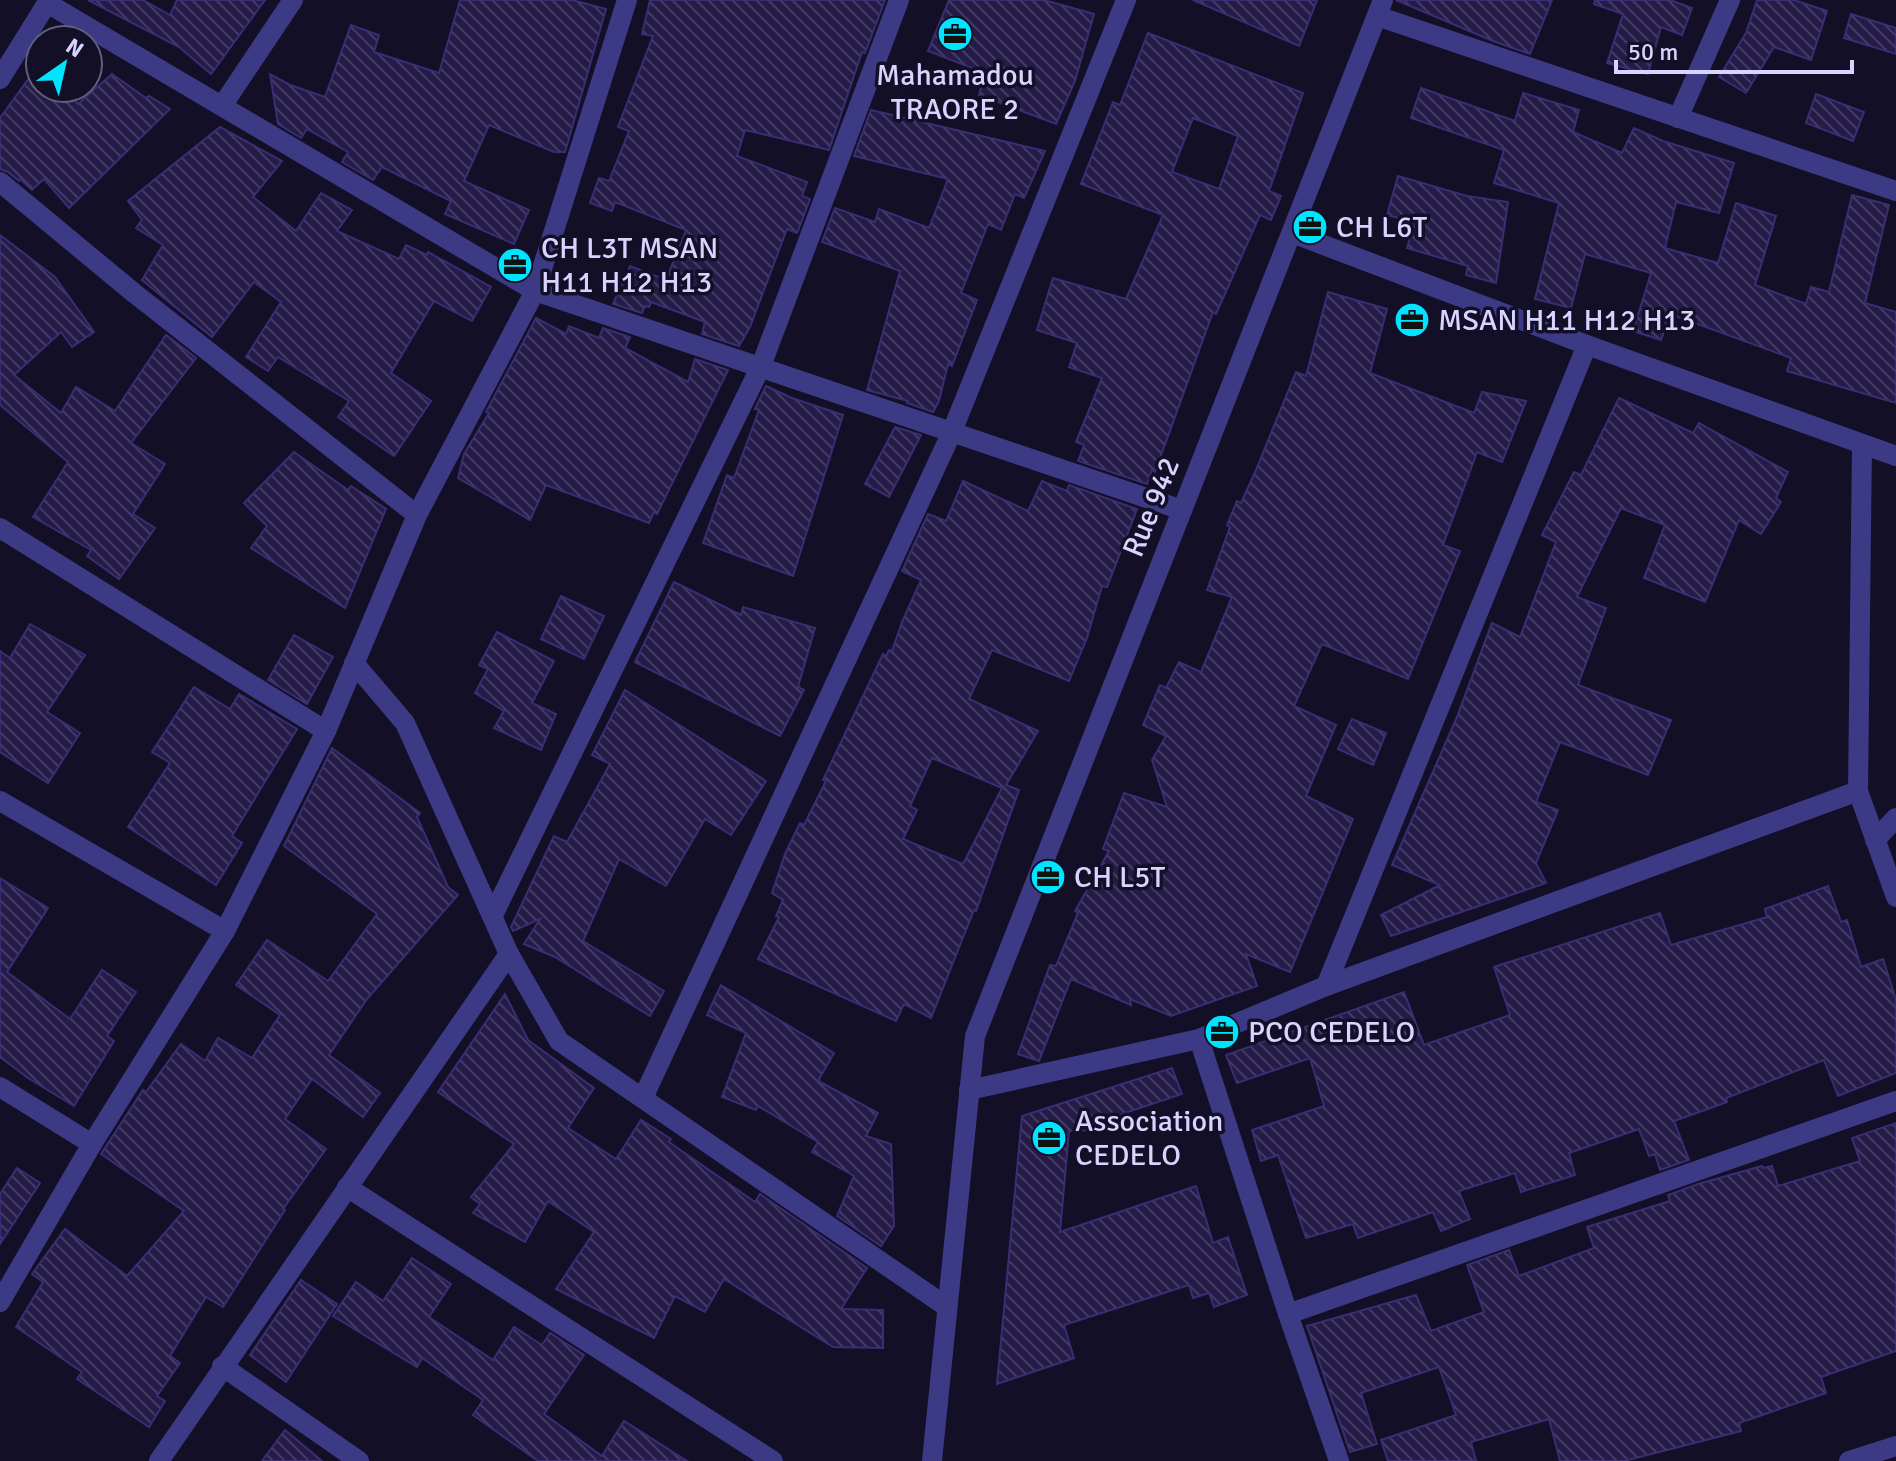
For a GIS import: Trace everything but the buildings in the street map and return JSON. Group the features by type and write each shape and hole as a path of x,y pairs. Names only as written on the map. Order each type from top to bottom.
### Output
{"street":[{"path":"222,106 293,0"},
{"path":"0,1302 92,1144 225,931 326,731 417,515 535,291 627,0"},
{"path":"493,915 761,366 899,0"},
{"path":"643,1098 951,434 1126,0"},
{"path":"1678,118 1730,0"},
{"path":"0,79 48,2 535,291 1182,510"},
{"path":"1380,8 1678,118 1896,191"},
{"name":"Rue 942","path":"932,1461 975,1036 1380,8"},
{"path":"0,182 146,303 417,515"},
{"path":"1292,233 1587,345 1896,456"},
{"path":"1326,986 1587,345"},
{"path":"1862,444 1858,791 1896,897"},
{"path":"3,537 326,731"},
{"path":"354,663 405,723 509,954 559,1041 947,1307"},
{"path":"969,1090 1199,1039 1326,986 1858,791"},
{"path":"0,801 225,931"},
{"path":"1875,840 1896,818"},
{"path":"159,1461 509,954"},
{"path":"1199,1039 1339,1461"},
{"path":"0,1087 92,1144"},
{"path":"1288,1314 1896,1101"},
{"path":"347,1187 773,1461"},
{"path":"222,1366 359,1461"},
{"path":"1849,1461 1896,1446"}],"place":[{"name":"Mahamadou TRAORE 2","path":"955,34"},
{"name":"CH L6T","path":"1310,227"},
{"name":"CH L3T MSAN H11 H12 H13","path":"515,265"},
{"name":"MSAN H11 H12 H13","path":"1412,320"},
{"name":"CH L5T","path":"1048,877"},
{"name":"PCO CEDELO","path":"1222,1032"},
{"name":"Association CEDELO","path":"1049,1138"}]}
